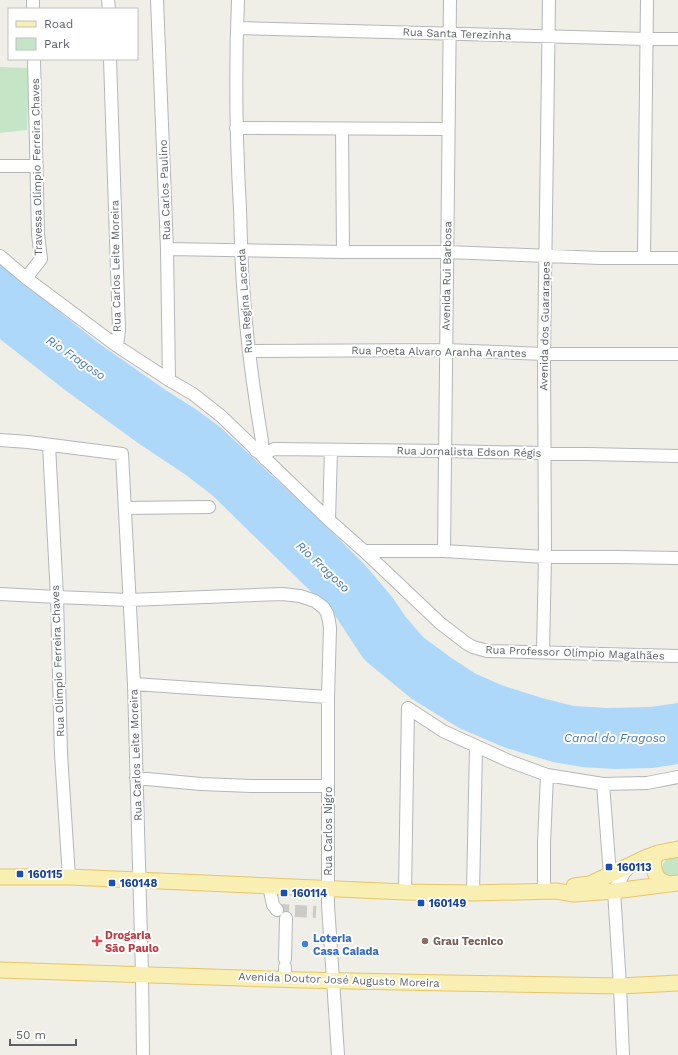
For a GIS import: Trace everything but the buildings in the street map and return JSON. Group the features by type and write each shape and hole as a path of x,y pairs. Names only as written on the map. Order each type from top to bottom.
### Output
{"main road":[{"path":"550,892 569,886 590,884 645,858 658,853 678,849"},
{"path":"658,853 654,860 655,872 659,879 663,882 674,883"},
{"path":"0,877 69,877 405,892 550,892 574,894 614,891 674,883"},
{"name":"Avenida Doutor José Augusto Moreira","path":"0,970 142,974 285,968 334,981 620,986 678,983"}],"street":[{"name":"Rua Carlos Paulino","path":"157,0 167,249 169,380"},
{"name":"Rua Regina Lacerda","path":"238,0 236,128 241,250 249,352 262,441 261,455"},
{"name":"Avenida Rui Barbosa","path":"444,551 450,0"},
{"name":"Avenida dos Guararapes","path":"543,652 544,354 549,0"},
{"path":"644,257 646,39 648,0"},
{"name":"Rua Santa Terezinha","path":"237,28 678,39"},
{"name":"Travessa Olímpio Ferreira Chaves","path":"26,278 41,259 38,234 34,60"},
{"name":"Rua Carlos Leite Moreira","path":"110,60 119,330 117,346 193,394 221,416 261,455"},
{"path":"236,128 448,129"},
{"path":"342,129 343,252"},
{"path":"0,166 37,166"},
{"path":"167,249 447,252 602,258 678,258"},
{"path":"0,256 26,278 117,346"},
{"name":"Rua Poeta Alvaro Aranha Arantes","path":"249,352 446,350 544,354 678,354"},
{"path":"0,440 49,445"},
{"name":"Rua Carlos Leite Moreira","path":"49,445 122,454 134,684 140,880 142,1055"},
{"name":"Rua Olímpio Ferreira Chaves","path":"49,445 57,597 61,754 69,877"},
{"name":"Rua Jornalista Edson Régis","path":"261,455 274,449 678,456"},
{"path":"329,520 331,450"},
{"path":"261,455 364,551 444,551 544,557 618,556 678,558"},
{"path":"125,508 209,507"},
{"name":"Rua Professor Olímpio Magalhães","path":"364,551 440,623 473,647 487,651 678,656"},
{"path":"0,594 129,600"},
{"name":"Rua Carlos Nigro","path":"129,600 282,594 315,601 324,608 328,616 330,628 328,697 328,905 338,1055"},
{"path":"134,684 328,697"},
{"path":"405,892 408,708 443,731 509,761 547,775 603,784 646,783 678,777"},
{"path":"473,893 476,746"},
{"path":"547,775 544,843 550,892"},
{"path":"136,778 244,786 328,786"},
{"path":"603,784 610,875"},
{"path":"623,1055 614,891 624,873 630,866"},
{"path":"269,886 273,905 282,914 285,968"},
{"path":"316,912 328,905"}],"green space":[{"path":"0,67 29,68 27,130 0,133"},
{"path":"678,855 678,882 662,875 662,867 667,859"}],"water":[{"name":"Canal do Fragoso","path":"0,264 97,342 220,427 326,526 365,565 423,637 450,657 476,674 504,686 574,706 608,708 650,707 678,703 678,764 653,768 614,769 582,767 553,762 506,748 459,728 412,699 363,658 334,614 212,495 65,390 0,339"}],"tunnel":[{"path":"277,910 316,912"}],"place":[{"name":"160113","path":"609,867"},
{"name":"160115","path":"20,874"},
{"name":"160148","path":"112,883"},
{"name":"160114","path":"284,893"},
{"name":"160149","path":"421,903"},
{"name":"Drogaria São Paulo","path":"97,941"},
{"name":"Grau Tecnico","path":"425,941"},
{"name":"Loteria Casa Caiada","path":"305,944"}],"water label":[{"name":"Rio Fragoso","path":"76,358"},
{"name":"Rio Fragoso","path":"323,567"}]}
